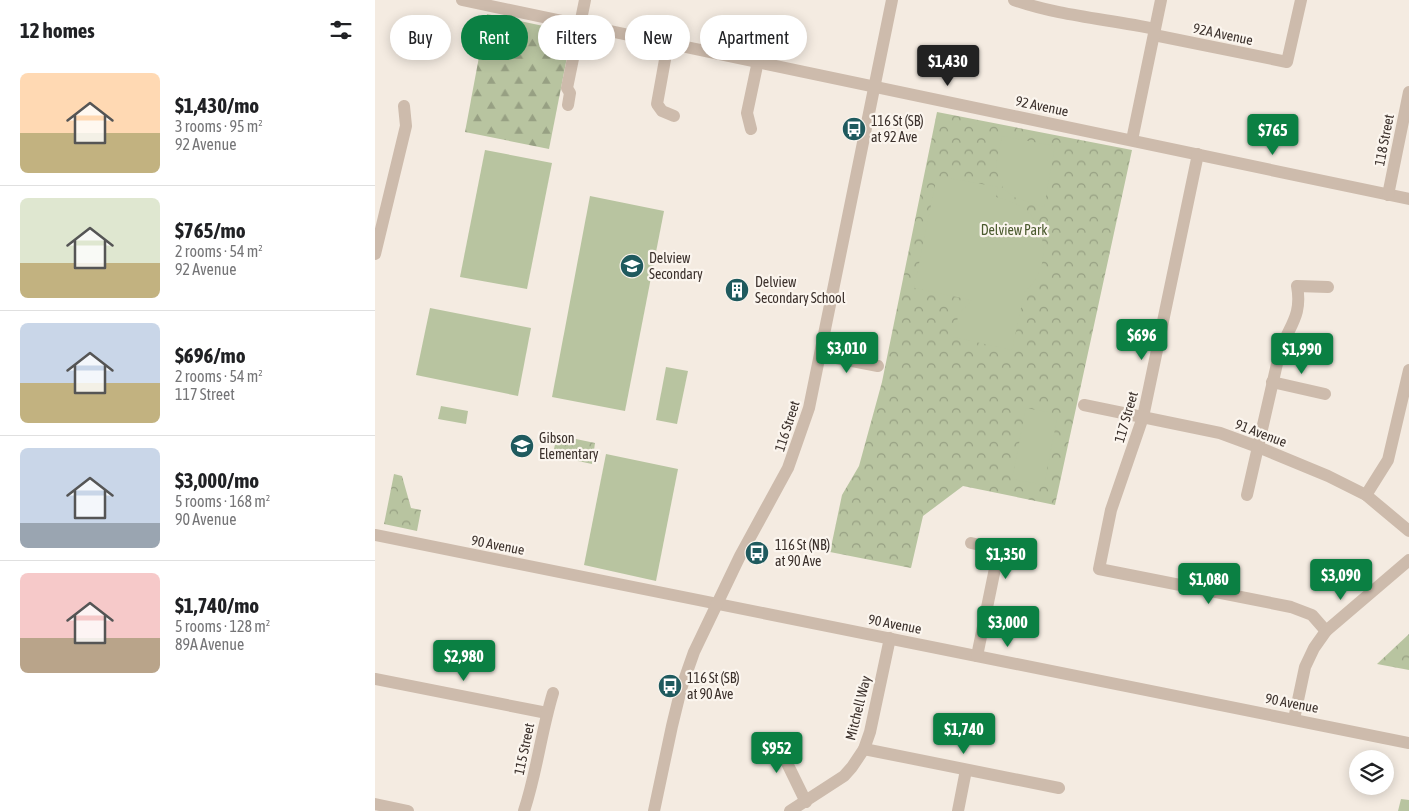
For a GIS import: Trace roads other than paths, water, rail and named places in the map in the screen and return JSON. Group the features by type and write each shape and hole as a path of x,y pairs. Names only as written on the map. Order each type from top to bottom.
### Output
{"street":[{"name":"92 Avenue","path":"462,0 538,16"},
{"path":"581,15 585,0"},
{"name":"116 Street","path":"654,811 681,689 694,652 740,556 789,468 809,408 892,0"},
{"name":"92A Avenue","path":"1014,0 1035,7 1287,62 1301,0"},
{"path":"1132,140 1161,0"},
{"name":"92 Avenue","path":"690,48 1409,199"},
{"path":"567,105 570,93 567,88 572,60"},
{"path":"665,60 657,104 662,111 674,116"},
{"path":"751,129 747,113 758,61"},
{"name":"118 Street","path":"1388,195 1409,92"},
{"path":"375,254 406,126 404,106"},
{"name":"117 Street","path":"1198,154 1143,417 1111,510 1099,569 1291,607 1311,615 1325,631"},
{"path":"1247,495 1283,340 1293,325 1300,300 1297,286 1329,287"},
{"path":"821,355 879,366"},
{"path":"1366,496 1388,460 1403,420 1409,370"},
{"path":"1272,382 1325,394"},
{"name":"91 Avenue","path":"1084,406 1220,433 1258,447 1328,476 1366,496 1409,532"},
{"name":"90 Avenue","path":"375,536 1409,742"},
{"path":"971,543 999,548 977,656"},
{"path":"1294,719 1305,667 1325,631 1409,560"},
{"name":"Mitchell Way","path":"790,811 844,776 852,768 864,749 870,732 890,638"},
{"path":"375,679 547,713"},
{"name":"115 Street","path":"524,811 531,790 553,693"},
{"path":"785,738 785,760 805,802"},
{"path":"864,749 1059,788"},
{"path":"958,811 966,770"},
{"path":"375,804 408,811"}],"place":[{"name":"116 St (SB) at 92 Ave","path":"854,129"},
{"name":"Delview Secondary","path":"632,266"},
{"name":"Delview Secondary School","path":"737,290"},
{"name":"Gibson Elementary","path":"522,446"},
{"name":"116 St (NB) at 90 Ave","path":"757,553"},
{"name":"116 St (SB) at 90 Ave","path":"670,686"}],"park label":[{"name":"Delview Park","path":"1014,230"}]}
